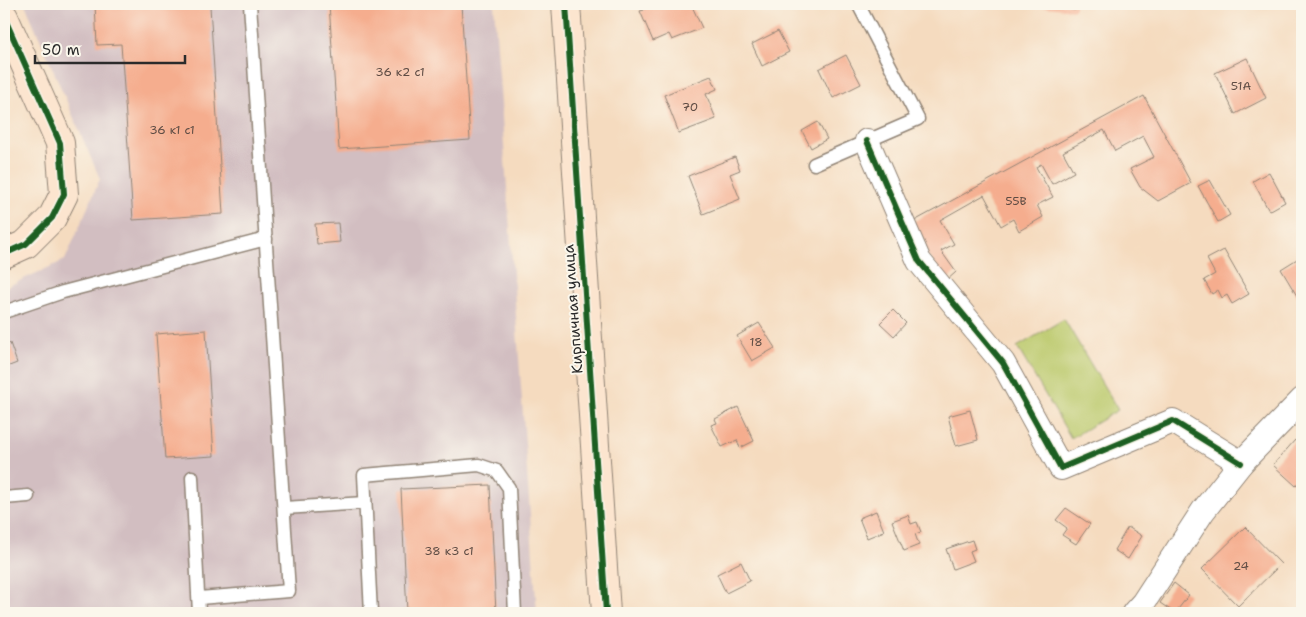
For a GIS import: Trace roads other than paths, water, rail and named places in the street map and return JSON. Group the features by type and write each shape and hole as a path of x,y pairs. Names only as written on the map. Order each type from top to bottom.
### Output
{"street":[{"name":"Кирпичная улица","path":"566,4 606,613"},
{"path":"4,18 60,143 64,194 52,218 26,244 4,254"},
{"path":"867,141 918,261 1003,363 1061,468 1173,421 1240,462"},
{"path":"1134,613 1143,603 1203,511 1240,462 1302,400"}],"lane":[{"path":"199,598 289,591 250,4"},
{"path":"814,164 918,119 858,4"},
{"path":"4,312 63,292 266,239"},
{"path":"371,613 364,475 478,465 497,471 509,488 515,613"},
{"path":"192,477 199,613"},
{"path":"4,498 28,496"},
{"path":"284,508 365,503"}]}
